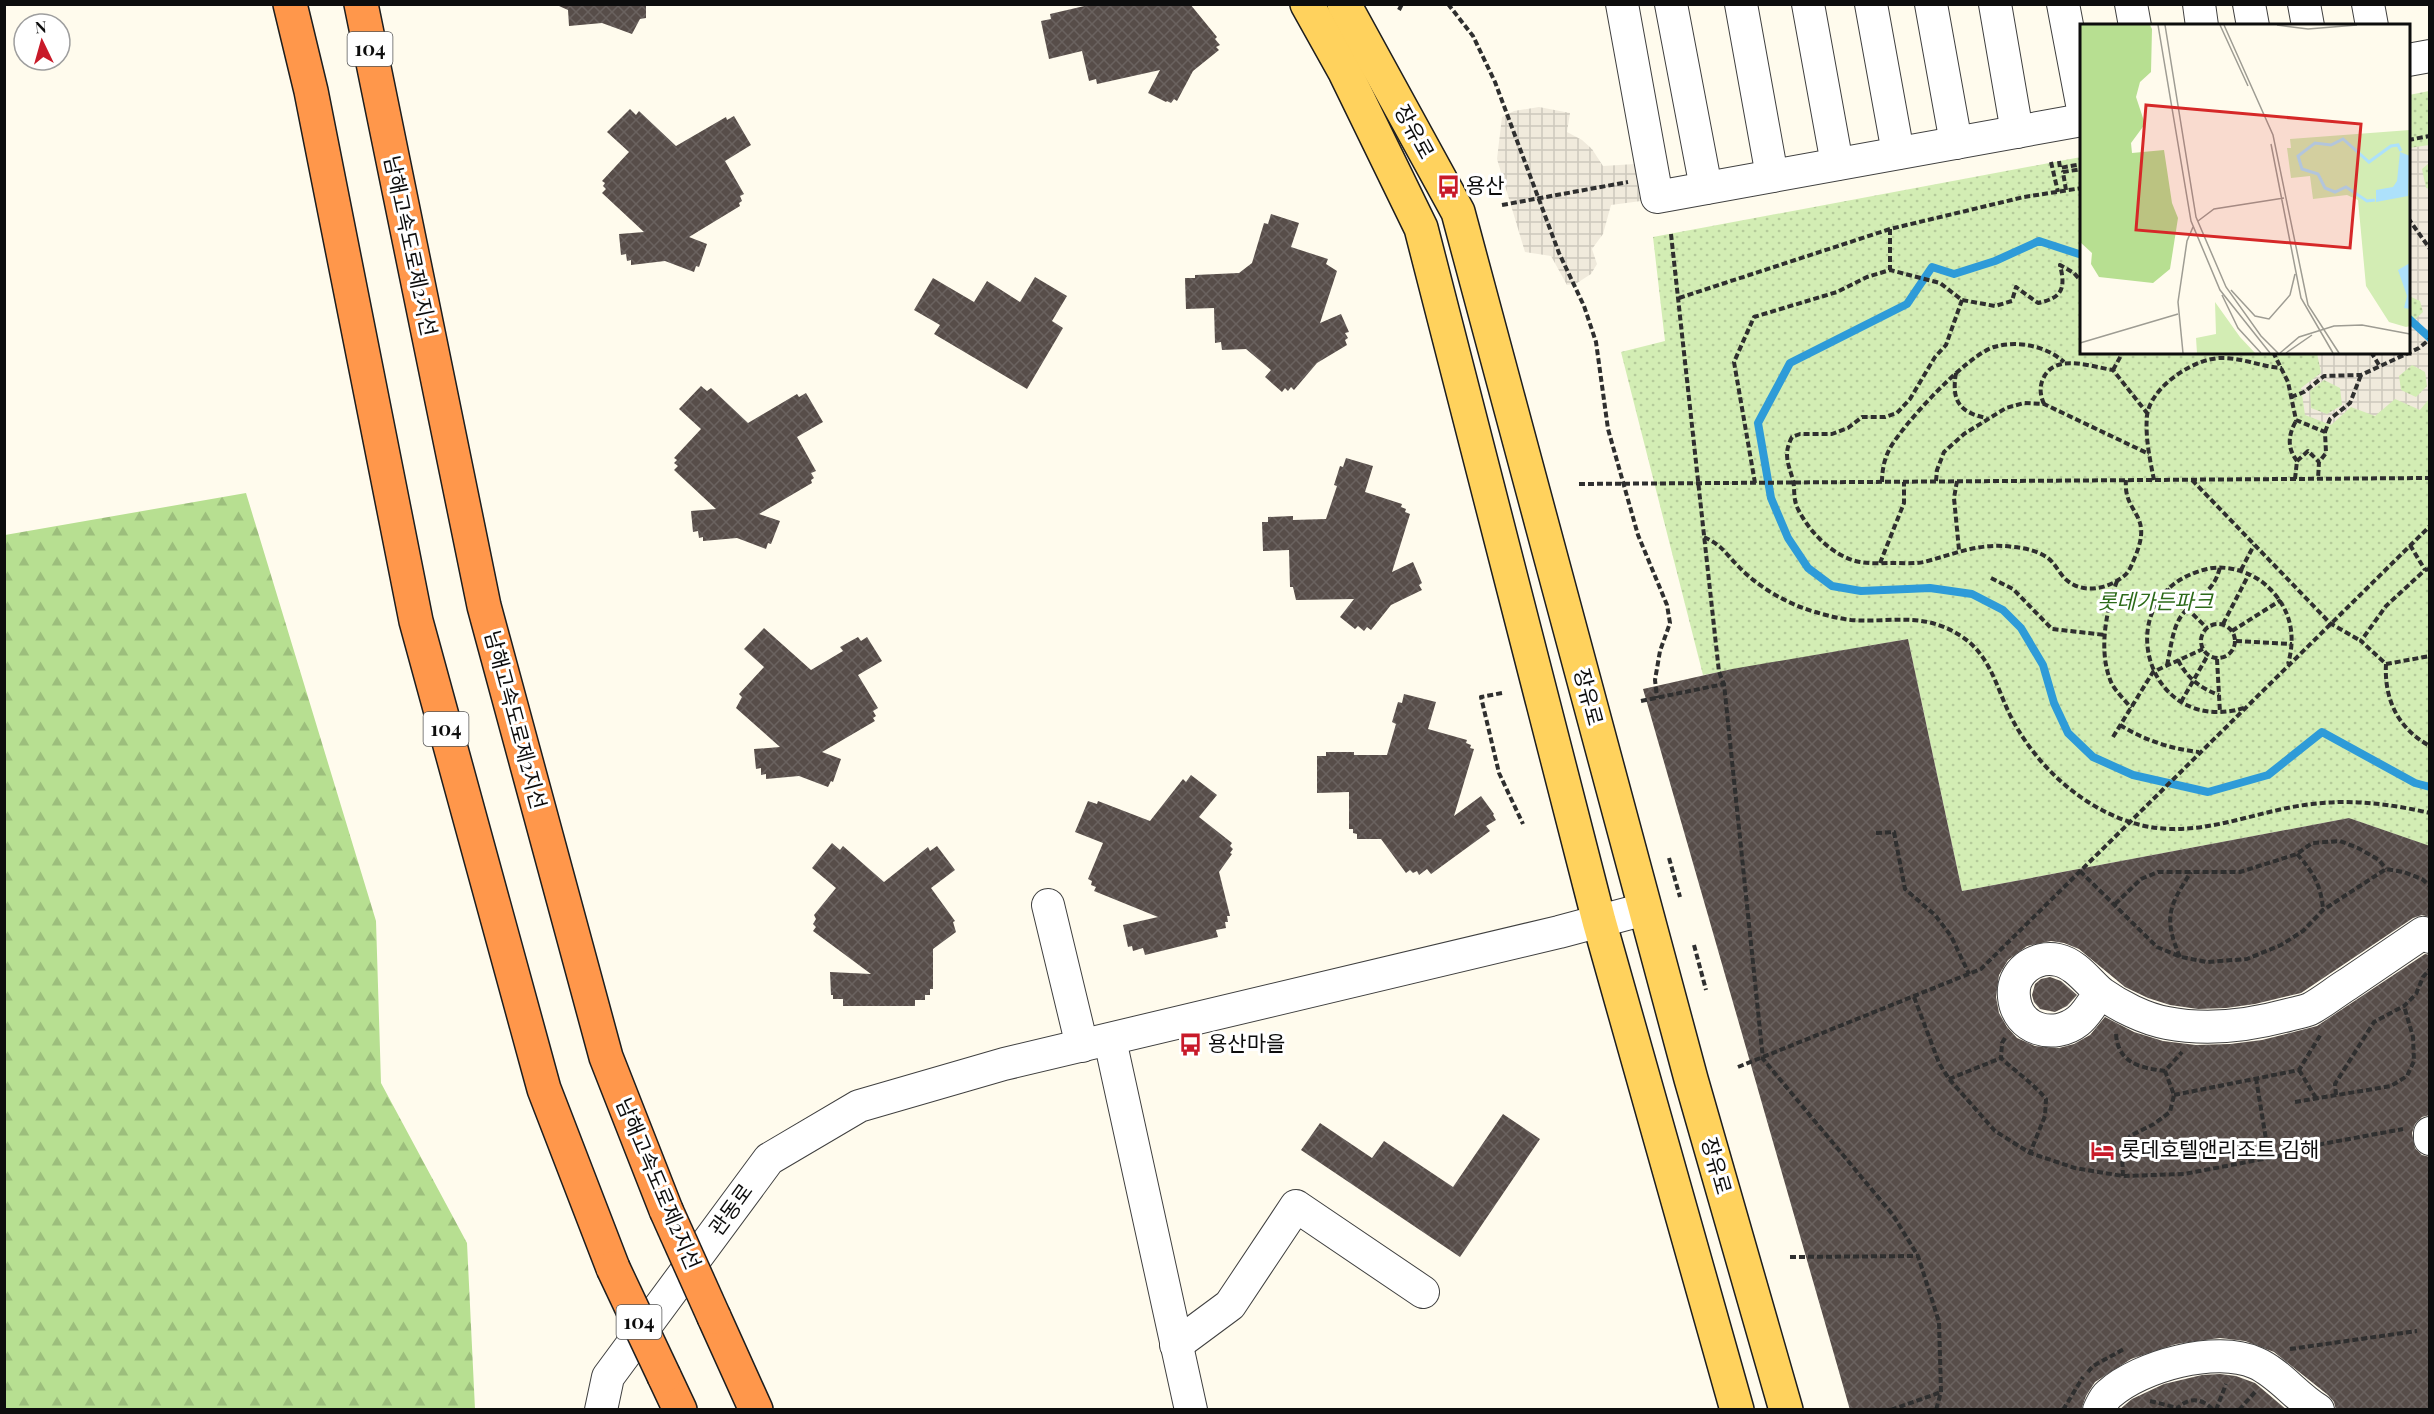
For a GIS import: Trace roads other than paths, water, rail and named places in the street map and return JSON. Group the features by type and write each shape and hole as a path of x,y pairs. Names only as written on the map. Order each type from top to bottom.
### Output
{"highway":[{"name":"104","path":"290,4 311,91 416,621 544,1089 613,1268 680,1410"},
{"name":"남해고속도로제2지선","path":"361,4 484,606 606,1058 666,1210 756,1410"}],"main road":[{"name":"장유로","path":"1307,4 1345,72 1421,228 1599,921 1737,1410"},
{"name":"장유로","path":"1344,4 1458,212 1691,1079 1786,1410"}],"street":[{"path":"1622,4 1657,197 2080,120"},
{"path":"1671,4 1706,188"},
{"path":"1741,4 1772,176"},
{"path":"1808,4 1837,164"},
{"path":"1871,4 1898,153"},
{"path":"1931,4 1956,143"},
{"path":"1995,4 2017,132"},
{"path":"2063,4 2080,93"},
{"path":"2131,4 2135,24"},
{"path":"2199,4 2202,24"},
{"path":"2249,4 2253,24"},
{"path":"2304,4 2308,24"},
{"path":"2368,4 2372,24"},
{"path":"2410,60 2430,56"},
{"path":"1048,905 1096,1043 1191,1410"},
{"path":"1096,1043 1645,909"},
{"path":"2100,992 2080,1020 2066,1028 2051,1032 2040,1030 2027,1023 2017,1011 2013,996 2014,982 2022,969 2037,961 2059,960 2084,975 2100,992 2119,1004 2166,1023 2219,1028 2266,1022 2309,1009 2423,933 2430,937"},
{"name":"관동로","path":"601,1410 608,1377 769,1159 859,1106 1004,1064 1096,1043"},
{"path":"1176,1345 1230,1305 1296,1206 1423,1293"},
{"path":"2099,1410 2107,1395 2131,1378 2159,1366 2183,1360 2238,1357 2257,1363 2278,1395 2318,1410"}],"waterway":[{"path":"2080,254 2039,241 1995,261 1954,274 1932,267 1907,304 1790,363 1758,423 1771,498 1788,538 1808,568 1832,586 1861,591 1930,588 1972,594 2003,610 2021,628 2043,665 2054,703 2068,733 2093,757 2133,775 2208,792 2268,775 2322,732 2415,783 2430,787"},
{"path":"2410,320 2430,338"}],"place":[{"name":"용산","path":"1448,186"},
{"name":"용산마을","path":"1190,1044"},
{"name":"롯데호텔앤리조트 김해","path":"2103,1150"}],"park label":[{"name":"롯데가든파크","path":"2155,602"}]}
